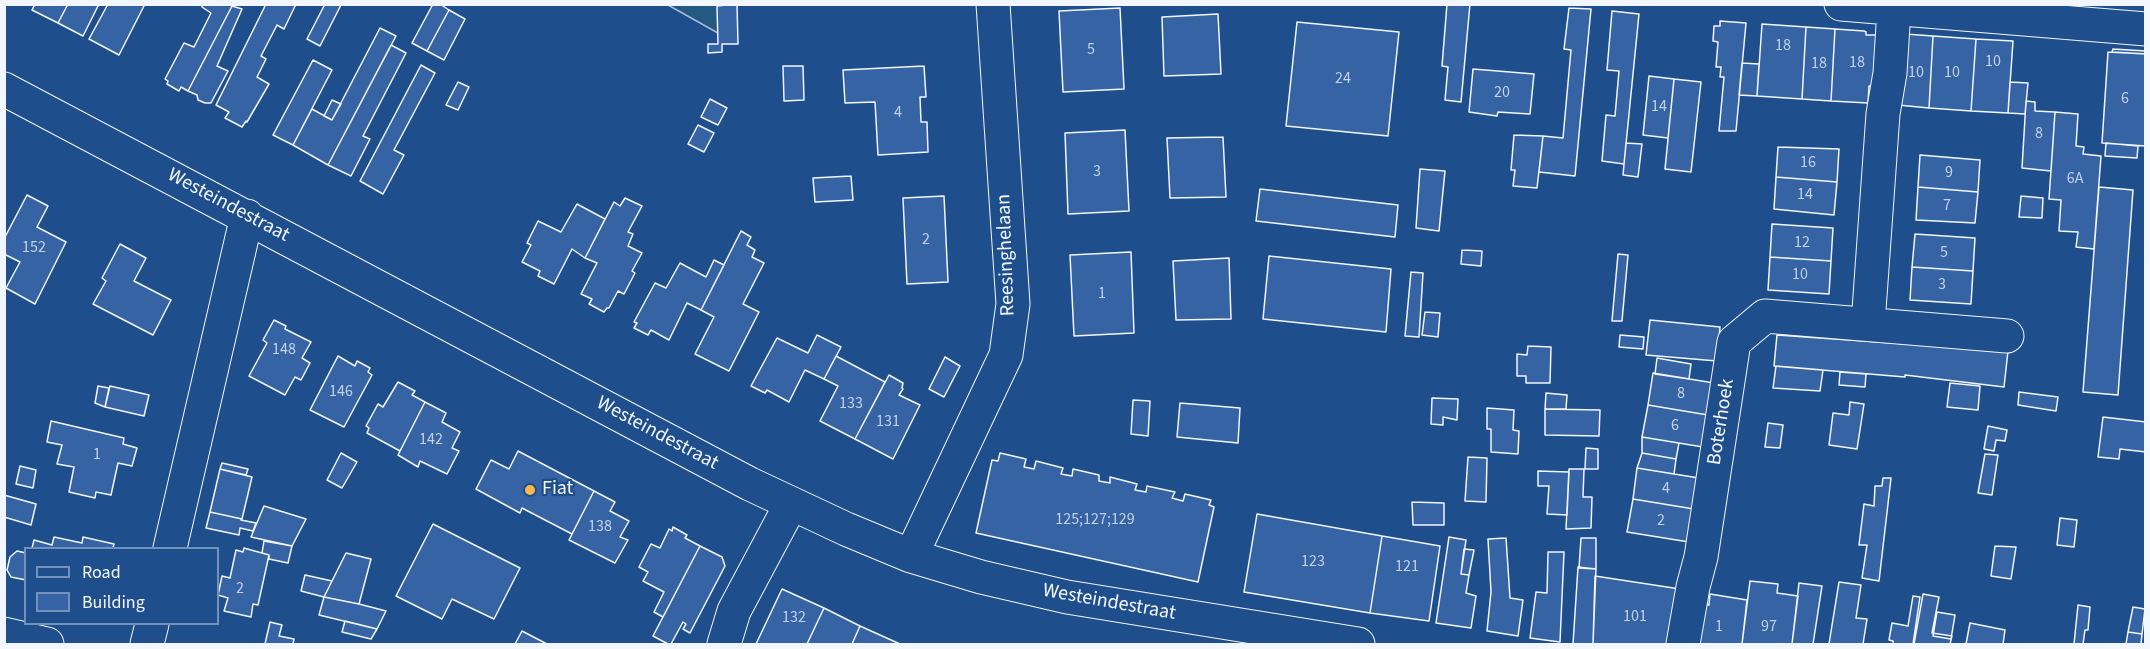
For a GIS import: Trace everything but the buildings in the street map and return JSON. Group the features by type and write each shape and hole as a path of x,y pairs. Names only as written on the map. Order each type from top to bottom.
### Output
{"street":[{"name":"Reesinghelaan","path":"911,556 1006,355 1012,304 993,4"},
{"path":"1841,4 1894,9 2037,13 2145,29"},
{"path":"1869,324 1883,114 1890,73 1894,9"},
{"name":"Westeindestraat","path":"4,89 791,504 911,556 981,577 1066,597 1358,645"},
{"path":"170,547 247,216"},
{"name":"Boterhoek","path":"1683,645 1693,587 1701,557 1734,342 1765,316 2007,336"},
{"path":"724,645 734,611 791,504"},
{"path":"147,645 152,625"},
{"path":"4,634 47,645"}],"shaded area":[{"path":"668,5 732,5 734,42"}],"place":[{"name":"Fiat","path":"530,490"}]}
